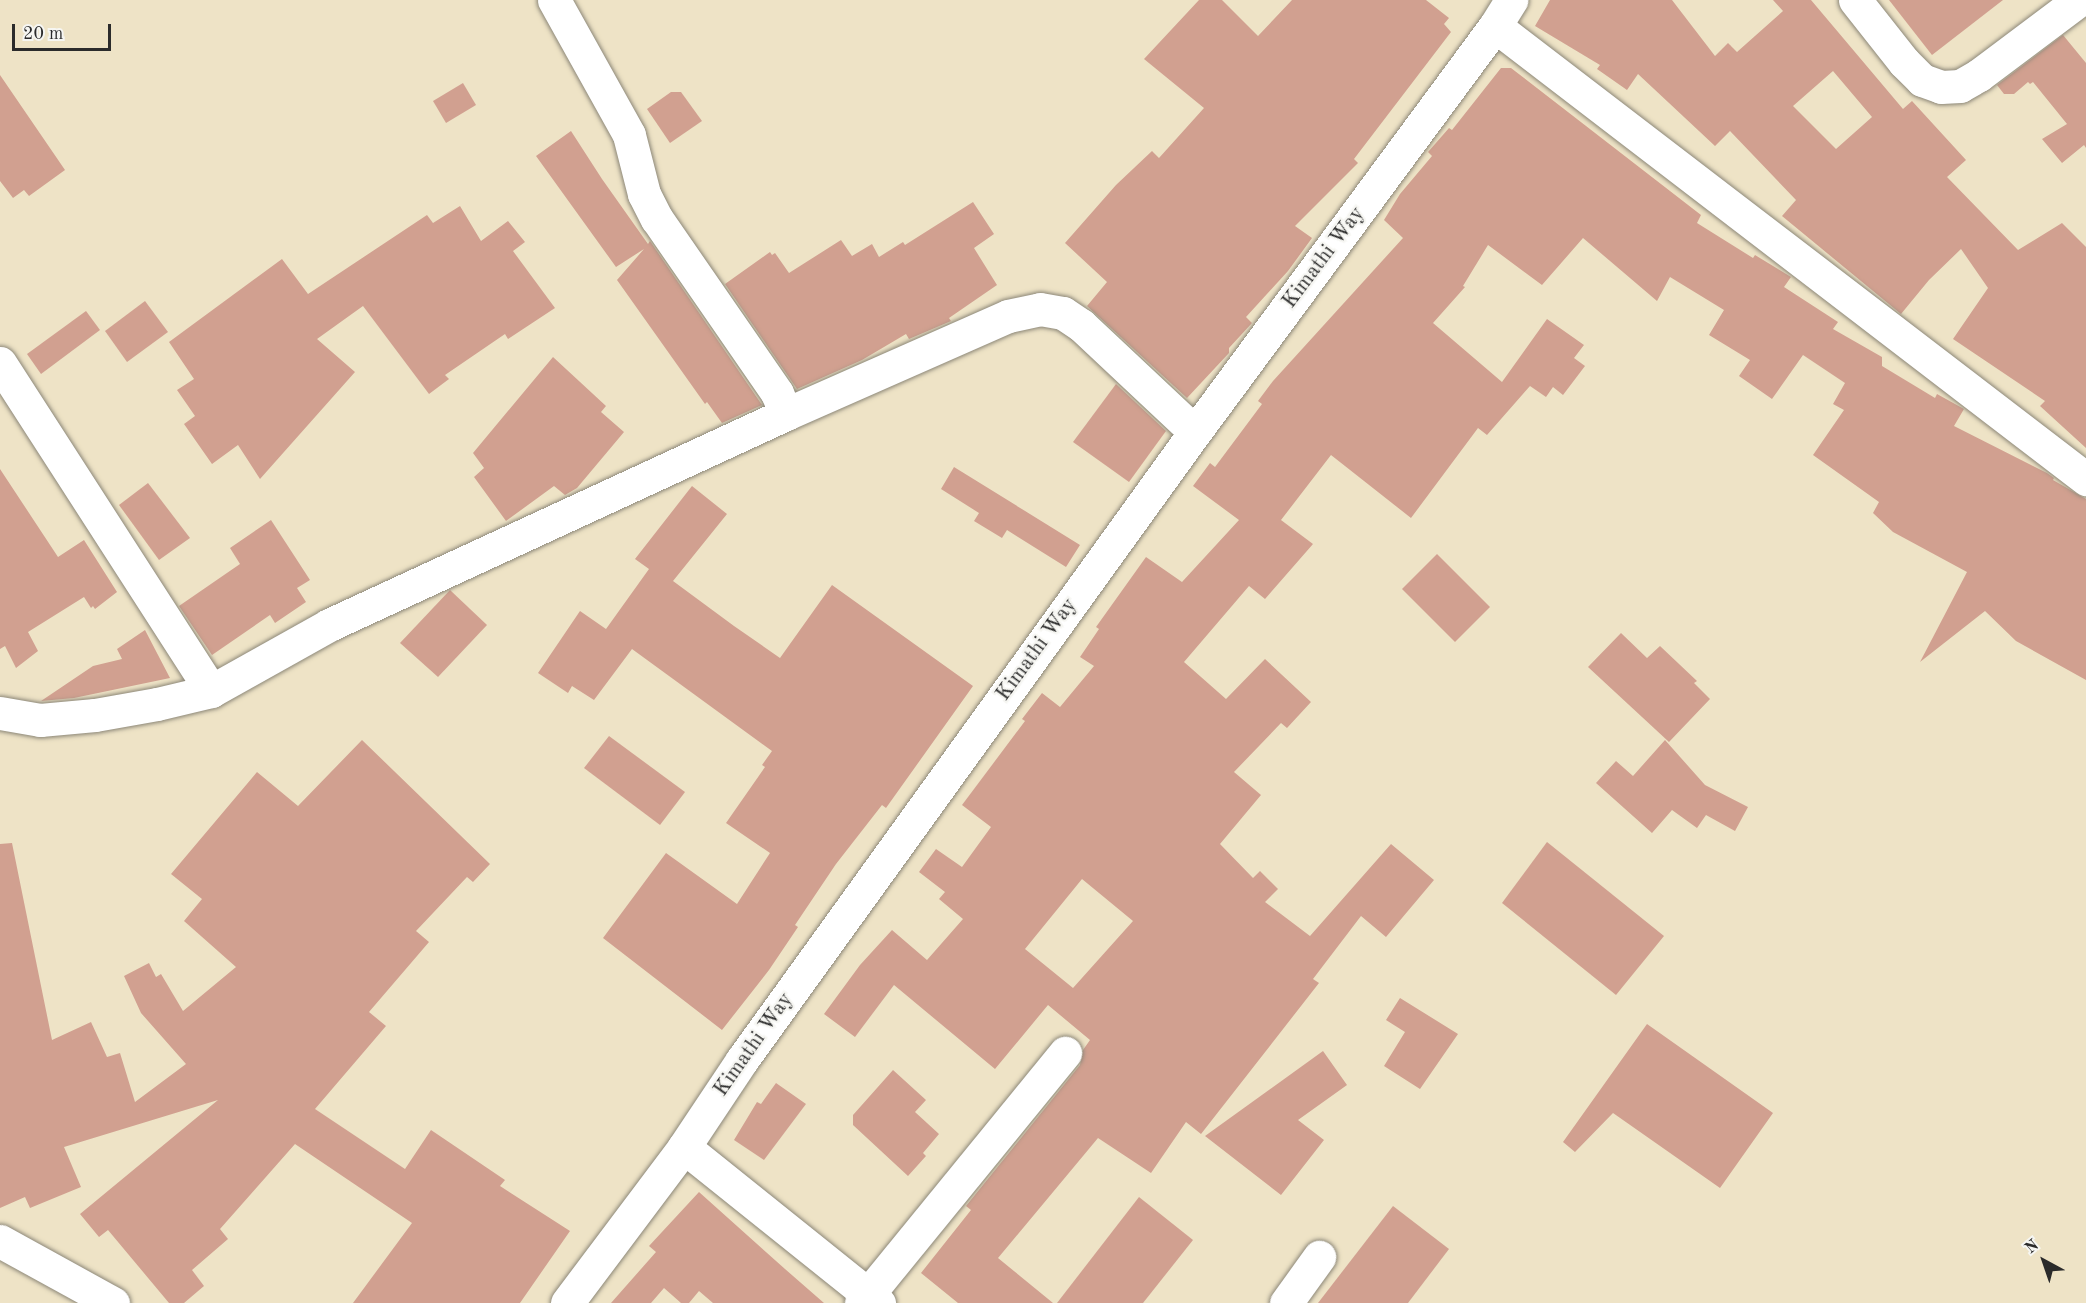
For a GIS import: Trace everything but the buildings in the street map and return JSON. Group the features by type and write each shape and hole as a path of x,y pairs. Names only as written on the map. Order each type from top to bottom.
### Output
{"street":[{"path":"554,0 629,135 644,194 657,219 777,393 786,414"},
{"path":"1855,0 1904,62 1922,80 1941,87 1960,86 1979,75 2079,0"},
{"path":"1503,13 2086,479"},
{"name":"Kimathi Way","path":"567,1303 684,1148 742,1060 1195,432 1503,13"},
{"path":"0,713 40,720 84,716 157,704 211,691 329,625 786,414 1008,316 1040,309 1063,313 1082,325 1195,432"},
{"path":"0,363 211,691"},
{"path":"684,1148 869,1300 1065,1053"},
{"path":"0,1241 114,1303"},
{"path":"1286,1303 1319,1257"}]}
